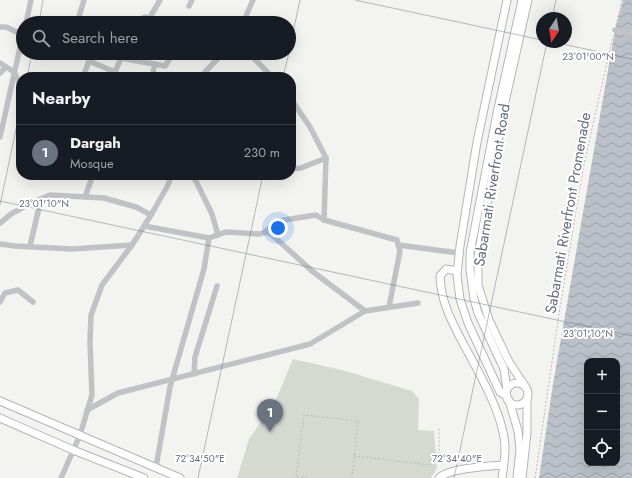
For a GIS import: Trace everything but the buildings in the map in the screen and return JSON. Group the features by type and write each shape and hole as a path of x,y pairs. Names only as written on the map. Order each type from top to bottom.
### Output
{"main road":[{"path":"507,0 477,142 457,271 460,299 468,323 500,392 508,395"},
{"path":"517,478 520,450 518,431 508,395 504,369 478,313 474,299 470,270 470,253 497,113 522,0"},
{"name":"Sabarmati Riverfront Road","path":"525,386 509,362 489,320 478,285 478,256 505,102 528,0"},
{"path":"457,271 446,269 440,276 440,291 449,315 496,409 504,433 505,455 502,478"},
{"path":"522,478 527,433 528,392 525,386 520,383 510,385 508,395 513,404 524,402 527,398"},
{"path":"0,401 180,478"},
{"path":"0,418 73,450 144,478"},
{"path":"439,478 442,475 466,469 503,465"}],"street":[{"path":"28,16 31,0"},
{"path":"79,16 84,0"},
{"path":"151,16 160,0"},
{"path":"246,16 252,0"},
{"path":"0,27 6,27 16,31"},
{"path":"615,30 632,34"},
{"path":"0,137 17,60"},
{"path":"85,72 89,60 115,72 120,60"},
{"path":"132,60 165,66 169,60"},
{"path":"205,72 216,60"},
{"path":"256,60 267,72"},
{"path":"0,63 14,72 16,76"},
{"path":"153,72 155,64"},
{"path":"0,73 6,67"},
{"path":"296,106 310,127 326,158 324,220"},
{"path":"296,168 326,158"},
{"path":"85,197 90,180"},
{"path":"61,478 80,435 92,395 90,342 91,315 102,285 132,245 168,187 170,180"},
{"path":"195,180 212,214 218,235"},
{"path":"0,223 11,214 30,203 50,195 104,198 136,207 151,215"},
{"path":"30,246 41,199"},
{"path":"265,232 278,221 316,214 324,220 397,240 400,251 389,307"},
{"path":"144,226 209,238 226,232 249,234 265,232 271,234 312,271 365,311"},
{"path":"156,467 172,379 204,269 209,238"},
{"path":"0,244 72,249 132,245"},
{"path":"398,245 459,253"},
{"path":"194,374 195,357 217,286"},
{"path":"0,302 5,293 18,290 32,302"},
{"path":"87,410 118,393 310,344 365,311 418,304"}],"path":[{"name":"Sabarmati Riverfront Promenade","path":"535,478 559,314 583,169 622,0"},
{"path":"307,478 296,477 304,415 358,421 352,478"},
{"path":"354,456 430,465 430,453 440,453 439,427"}],"shaded area":[{"path":"293,359 342,370 412,391 419,399 418,430 434,431 437,468 431,478 237,478 249,439 275,402"}],"water":[{"path":"623,0 632,0 632,478 539,478 553,384 615,30"}],"place":[{"name":"Dargah","path":"270,432"}]}
